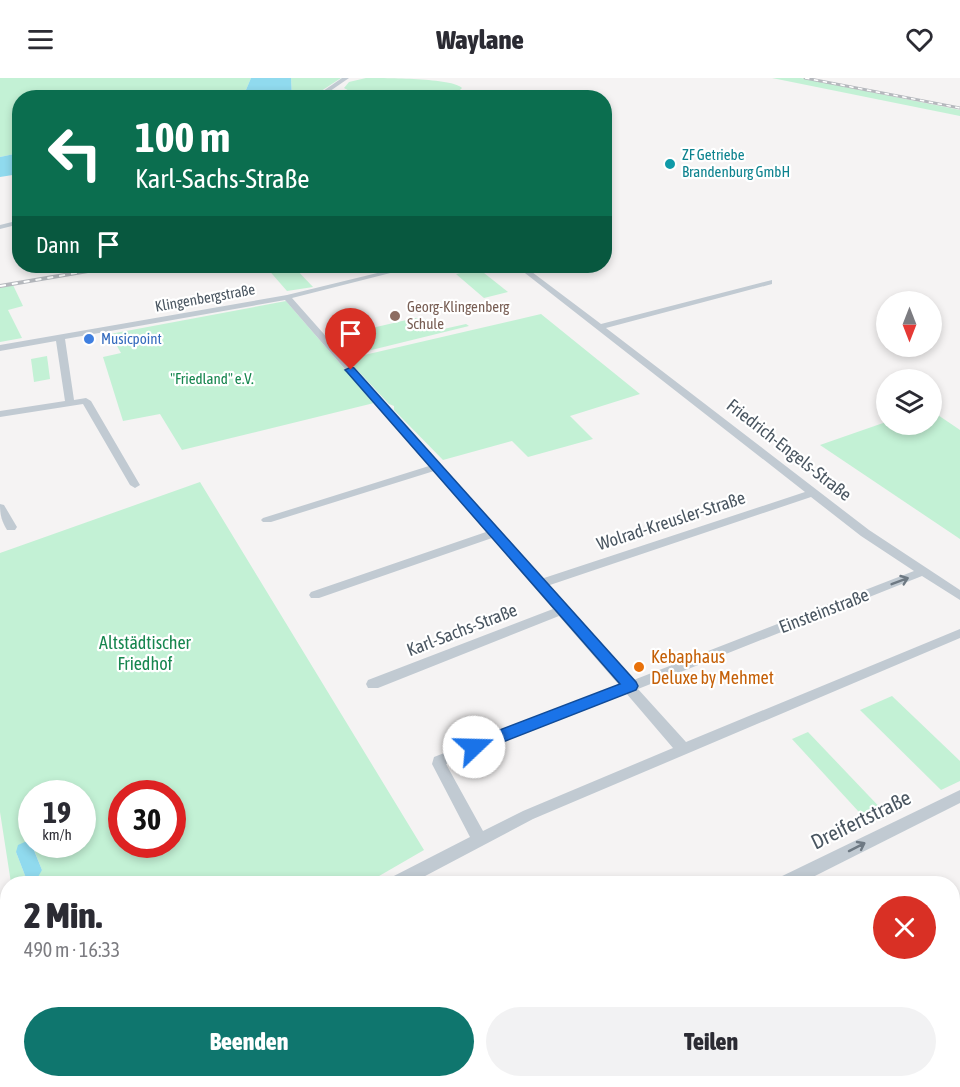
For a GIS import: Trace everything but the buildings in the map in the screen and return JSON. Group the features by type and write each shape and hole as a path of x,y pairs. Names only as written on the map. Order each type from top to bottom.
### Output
{"street":[{"path":"327,90 346,78"},
{"name":"Klingenbergstraße","path":"0,348 288,297 386,273"},
{"name":"Friedrich-Engels-Straße","path":"529,273 866,533 960,596"},
{"path":"600,327 768,282"},
{"path":"288,297 630,686 682,749"},
{"path":"60,338 70,402"},
{"path":"0,414 86,400 135,485"},
{"path":"267,520 437,467"},
{"name":"Wolrad-Kreusler-Straße","path":"539,584 814,492"},
{"path":"0,507 11,527"},
{"path":"315,595 495,533"},
{"name":"Einsteinstraße","path":"479,839 439,761 922,572"},
{"name":"Karl-Sachs-Straße","path":"373,684 563,610"},
{"path":"409,876 528,815 960,633"},
{"name":"Dreifertstraße","path":"798,876 960,796"}],"green space":[{"path":"0,78 251,78 246,90 12,90 12,154 0,157"},
{"path":"291,78 341,78 323,90 292,90"},
{"path":"366,78 432,80 462,88 460,90 348,90 344,88 349,82"},
{"path":"772,78 801,78 960,110 960,116"},
{"path":"271,273 300,273 313,287 287,291"},
{"path":"484,273 508,292 484,298 456,274"},
{"path":"13,285 23,306 8,310 22,338 0,342 0,288"},
{"name":"\"Friedland\" e.V.","path":"286,301 374,403 182,450 160,414 123,421 103,357 121,353 110,334"},
{"path":"541,314 640,394 570,416 593,439 528,457 512,441 443,460 347,359"},
{"path":"415,318 436,321 439,330 466,324 469,326 347,356 344,353 350,351 341,349 337,344 346,334"},
{"path":"47,356 50,379 34,382 31,359"},
{"path":"942,418 960,430 960,539 820,445 876,425 876,435 942,435"},
{"name":"Altstädtischer Friedhof","path":"200,482 424,850 379,876 30,876 42,870 37,858 96,858 96,780 18,780 18,850 16,852 25,876 10,876 0,812 0,553"},
{"path":"892,696 960,761 960,781 941,790 860,710"},
{"path":"808,732 888,816 870,824 792,739"}],"water":[{"path":"251,78 291,78 292,90 246,90"},
{"path":"12,154 12,175 0,177 0,157"},
{"path":"18,858 37,858 42,870 39,876 25,876"}],"railway":[{"path":"805,78 960,108"},
{"path":"0,286 76,273"}],"place":[{"name":"ZF Getriebe Brandenburg GmbH","path":"670,164"},
{"name":"Georg-Klingenberg Schule","path":"395,316"},
{"name":"Musicpoint","path":"89,339"},
{"name":"Kebaphaus Deluxe by Mehmet","path":"639,667"}],"route":[{"path":"351,370 630,686 474,747"}]}
